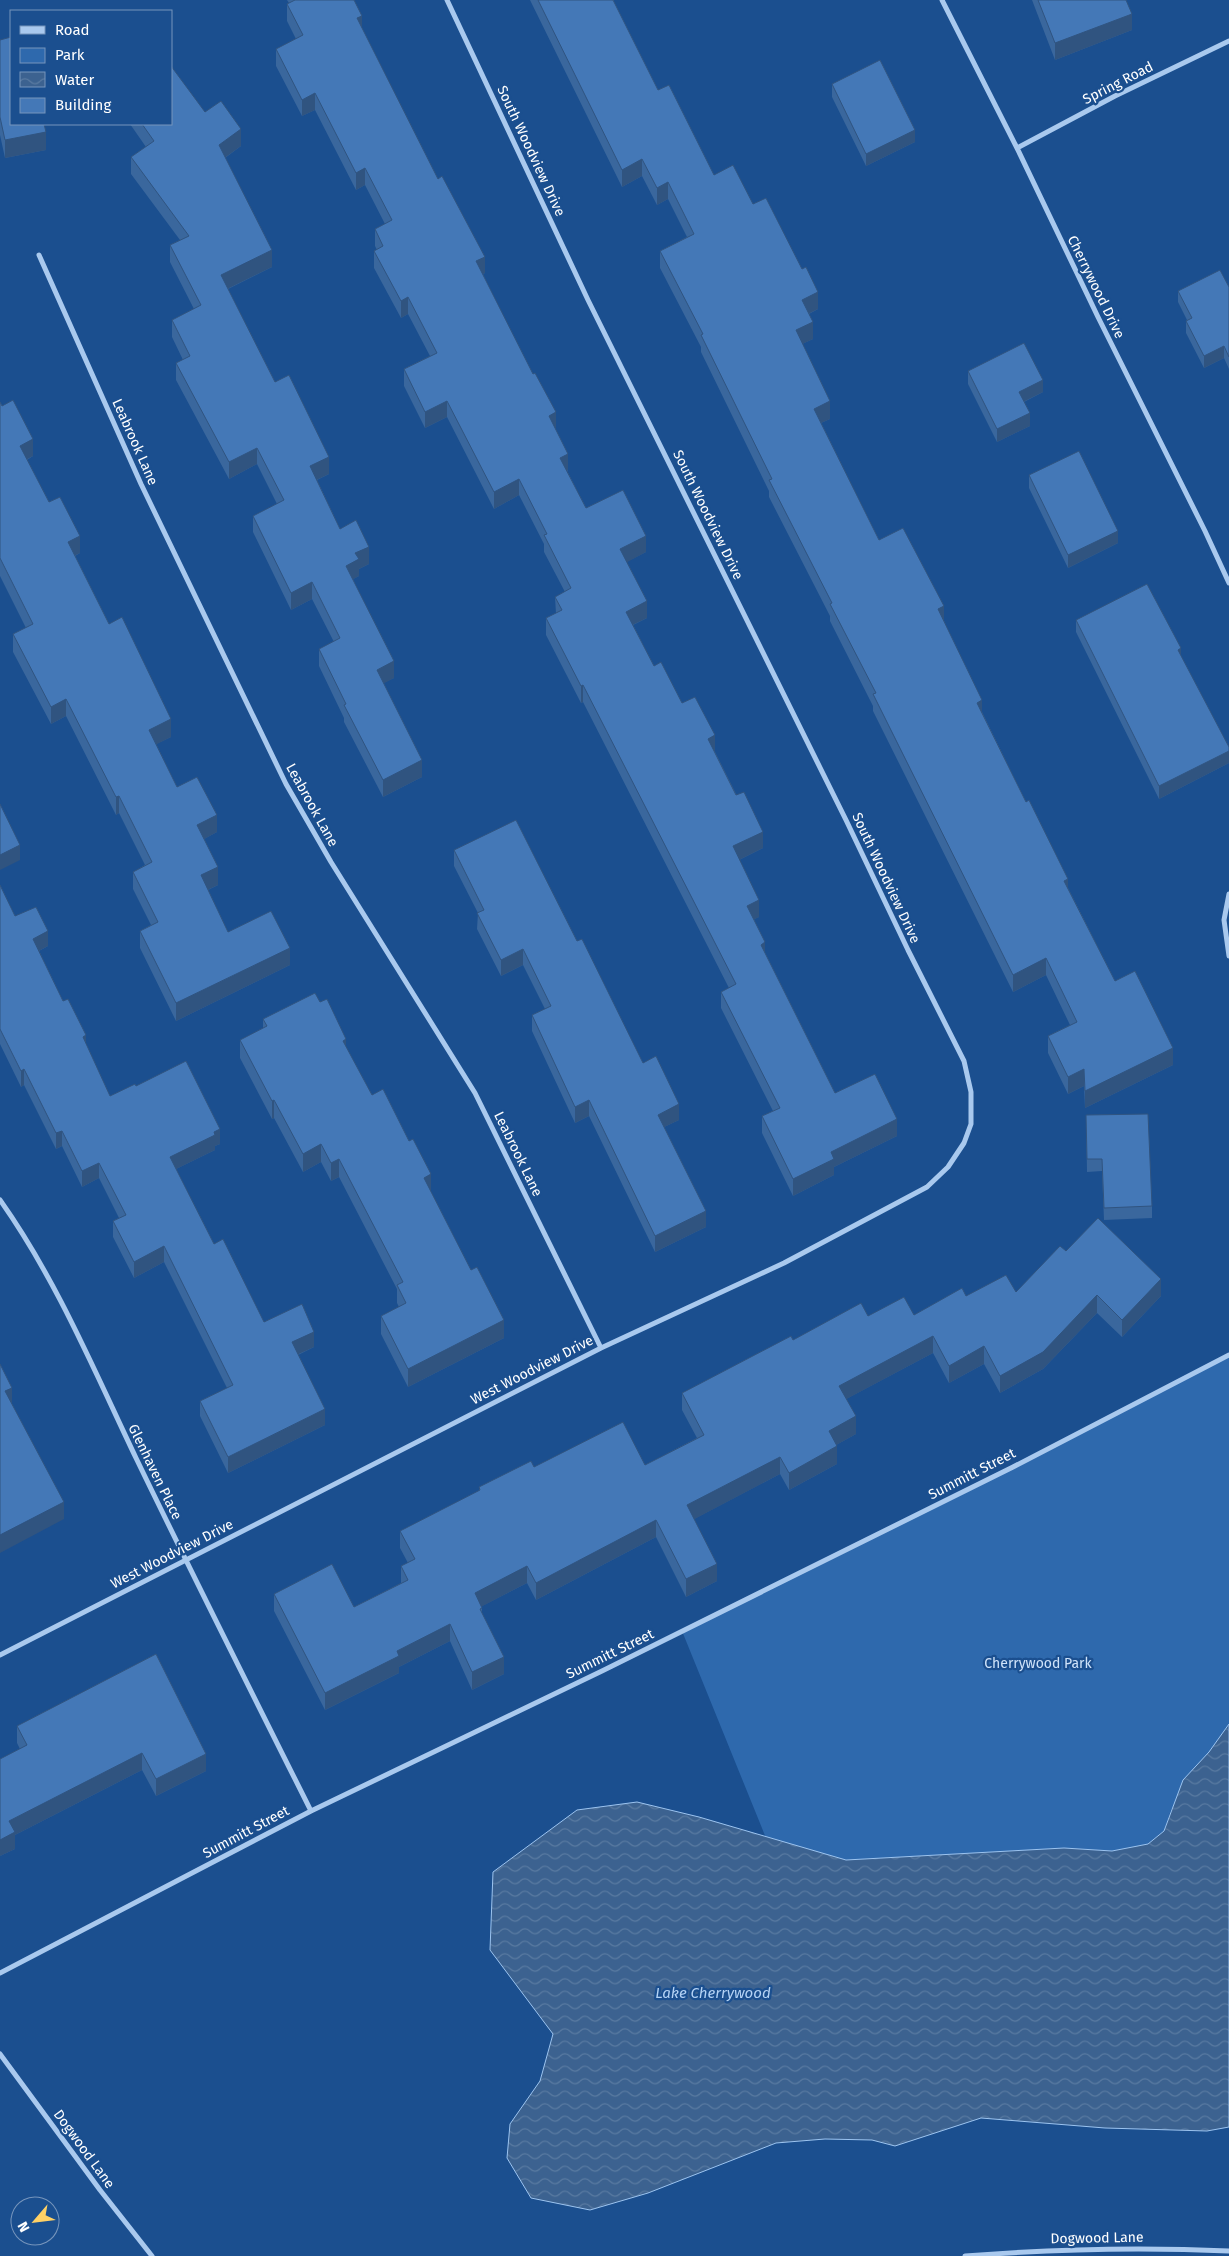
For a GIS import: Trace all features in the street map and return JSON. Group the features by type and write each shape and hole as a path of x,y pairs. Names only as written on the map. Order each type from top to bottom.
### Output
{"street":[{"name":"South Woodview Drive","path":"447,0 588,300 952,1037"},
{"name":"Cherrywood Drive","path":"942,0 1017,148 1229,583"},
{"name":"Spring Road","path":"1017,148 1115,96 1229,41"},
{"name":"Leabrook Lane","path":"39,255 141,484 286,784 331,862 475,1093 601,1348"},
{"path":"1229,894 1224,920 1229,956"},
{"name":"West Woodview Drive","path":"0,1655 601,1348 784,1263 927,1187 948,1167 964,1143 970,1124 971,1092 964,1061 952,1037"},
{"name":"Glenhaven Place","path":"0,1200 26,1237 57,1293 185,1560 310,1811"},
{"name":"Summitt Street","path":"0,1973 310,1811 602,1671 1013,1467 1229,1355"},
{"name":"Dogwood Lane","path":"0,2054 100,2190 152,2256"},
{"name":"Dogwood Lane","path":"965,2256 1033,2251 1174,2248 1229,2251"}],"green space":[{"name":"Cherrywood Park","path":"1229,1355 1229,1724 1171,1810 1164,1831 1148,1844 1112,1851 1064,1848 846,1860 766,1838 682,1631 1013,1467"}],"water":[{"name":"Lake Cherrywood","path":"1229,1724 1229,2127 1207,2131 1105,2128 981,2118 895,2146 872,2140 825,2139 776,2143 648,2193 590,2210 531,2198 507,2158 510,2124 540,2081 553,2034 490,1950 493,1872 577,1810 637,1802 699,1817 846,1860 1064,1848 1112,1851 1148,1844 1164,1831 1183,1780 1209,1752"}],"building":[{"path":"295,0 354,0 362,16 357,18 438,179 442,176 485,257 476,261 533,374 535,373 556,412 549,416 568,454 560,458 586,508 623,490 646,536 620,549 647,601 626,612 654,666 661,662 682,703 695,697 715,735 708,739 736,795 744,792 763,832 733,846 759,900 747,906 765,942 761,945 835,1093 875,1074 897,1119 831,1152 834,1159 793,1179 762,1116 780,1108 721,992 736,984 583,685 581,686 546,618 562,610 555,597 571,588 544,535 547,534 519,479 494,492 447,401 425,412 404,369 437,353 408,297 401,301 374,251 383,246 375,229 392,220 365,168 356,173 315,93 302,100 276,49 303,35 287,4"},
{"path":"538,0 613,0 658,90 669,85 714,175 733,165 753,204 766,198 802,269 806,267 818,292 802,300 813,322 796,330 830,401 814,409 879,540 903,528 944,606 938,609 982,700 977,703 1026,802 1029,800 1068,879 1064,881 1115,981 1135,971 1173,1048 1085,1091 1084,1069 1068,1077 1048,1036 1077,1022 1046,958 1013,975 873,694 876,693 769,480 772,479 701,335 703,334 660,251 694,234 668,182 657,188 642,159 622,170"},
{"path":"1038,0 1126,0 1132,14 1055,43"},
{"path":"10,37 10,125 44,125 46,132 5,140 0,117 0,40"},
{"path":"880,60 915,130 866,154 832,84"},
{"path":"172,67 205,112 221,101 241,129 219,145 272,250 221,275 275,382 289,375 329,457 310,466 340,529 356,520 369,547 355,553 359,559 346,566 394,661 377,670 422,760 383,780 344,705 346,704 319,649 340,638 312,582 291,593 253,516 284,500 257,448 229,462 176,363 190,356 172,320 201,305 170,245 189,236 131,157 154,141 143,125 172,125"},
{"path":"1220,270 1229,287 1229,357 1224,346 1204,356 1186,321 1192,318 1178,291"},
{"path":"1024,343 1043,380 1019,392 1030,413 997,429 968,371"},
{"path":"13,400 33,439 20,446 49,502 60,497 80,536 68,542 109,624 122,617 171,719 149,730 177,787 197,777 217,815 197,825 218,867 201,875 228,932 271,911 290,948 176,1003 140,931 158,922 133,872 152,862 119,796 116,797 66,699 51,707 13,634 33,624 0,558 0,402 2,406"},
{"path":"1079,451 1118,531 1068,555 1029,475"},
{"path":"1147,584 1181,648 1178,650 1229,747 1229,751 1159,786 1076,620"},
{"path":"0,804 20,845 0,855"},
{"path":"516,820 577,941 582,939 643,1063 656,1056 679,1104 658,1115 706,1211 655,1236 589,1100 575,1107 532,1015 551,1006 523,949 501,960 477,913 484,910 454,850"},
{"path":"0,885 15,916 36,907 48,931 33,939 63,1001 68,999 86,1035 83,1037 110,1096 135,1084 136,1086 186,1061 220,1129 214,1132 215,1135 170,1157 214,1244 223,1239 264,1322 302,1304 314,1332 292,1342 325,1409 228,1457 200,1401 233,1385 164,1246 134,1262 113,1221 126,1215 99,1163 82,1171 62,1131 56,1133 24,1069 21,1071 0,1029"},
{"path":"315,993 320,1002 327,999 346,1039 343,1041 372,1095 383,1089 409,1141 413,1139 431,1174 424,1178 471,1270 477,1267 504,1320 408,1369 381,1316 406,1303 397,1285 403,1282 339,1159 331,1163 321,1144 303,1154 240,1040 267,1026 263,1019"},
{"path":"1148,1114 1152,1206 1104,1208 1102,1159 1087,1159 1086,1115"},
{"path":"1098,1218 1161,1279 1122,1320 1097,1295 1043,1352 1000,1376 984,1346 949,1366 933,1336 839,1386 856,1416 829,1431 837,1446 789,1473 780,1457 687,1505 717,1564 686,1579 656,1520 536,1583 527,1566 475,1593 482,1608 480,1609 504,1657 472,1672 450,1624 397,1651 399,1656 325,1693 274,1594 332,1564 354,1607 408,1580 401,1566 415,1559 400,1531 480,1490 479,1487 531,1461 534,1467 623,1422 645,1465 704,1435 682,1393 791,1336 793,1340 861,1303 868,1316 904,1297 914,1315 962,1288 966,1296 1006,1275 1016,1292 1060,1246 1066,1251"},
{"path":"0,1364 12,1388 5,1391 64,1502 0,1535"},
{"path":"156,1654 206,1754 156,1779 142,1753 9,1821 15,1832 0,1840 0,1759 27,1745 17,1726"}]}
